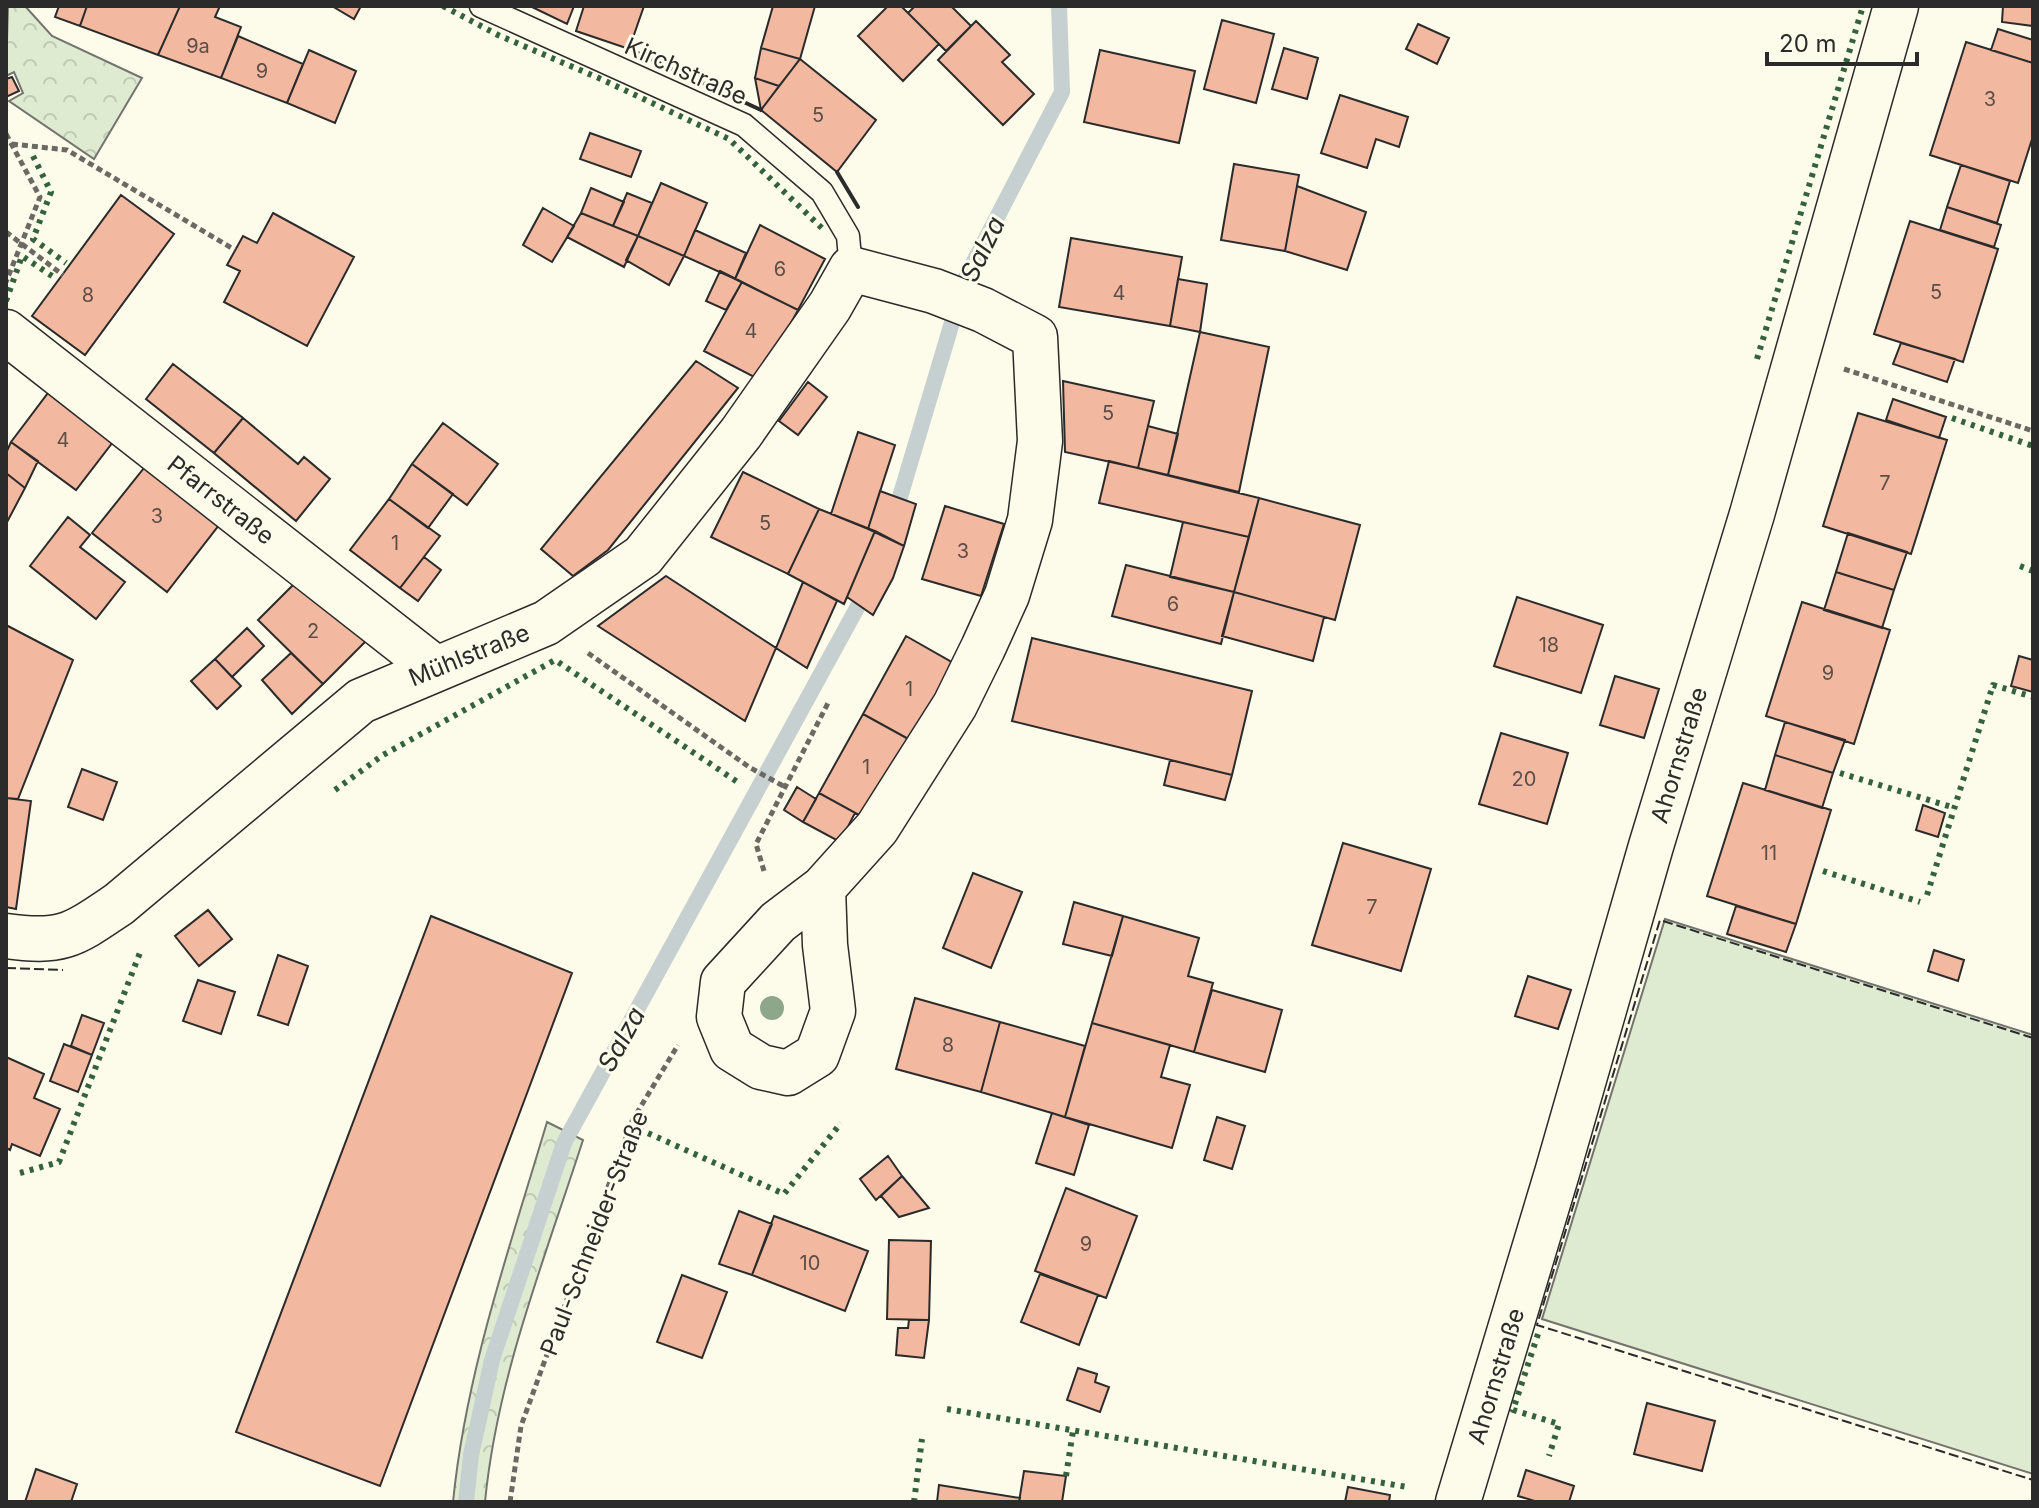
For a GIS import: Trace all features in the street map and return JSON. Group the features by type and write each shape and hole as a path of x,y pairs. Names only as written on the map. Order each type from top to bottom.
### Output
{"street":[{"name":"Ahornstraße","path":"1458,1502 1752,514 1896,6"},
{"path":"823,888 825,945 833,1011 817,1055 788,1073 761,1067 732,1049 719,1017 723,982 778,922 823,888 877,828 955,705 1007,595 1030,520 1040,441 1035,337 983,310 934,291 851,269"},
{"name":"Mühlstraße","path":"6,936 41,941 77,932 119,904 361,701 546,623 643,556 741,433 830,306 851,269"},
{"name":"Pfarrstraße","path":"6,332 435,668"}],"lane":[{"name":"Kirchstraße","path":"481,6 744,125 822,192 848,236 851,269"}],"path":[{"path":"6,134 40,197 6,282"},
{"path":"12,144 67,150 235,250"},
{"path":"6,232 63,275"},
{"path":"1798,354 2033,431"},
{"path":"546,623 749,767 785,787"},
{"path":"778,922 756,844 828,703"},
{"name":"Paul-Schneider-Straße","path":"510,1502 521,1426 632,1121 676,1048 723,982"}],"green space":[{"path":"8,6 25,6 52,36 142,78 94,159 9,101 23,93 14,72 6,76"},
{"path":"1665,919 2033,1035 2033,1474 1542,1319"},
{"path":"547,1122 583,1140 511,1364 491,1455 485,1502 453,1502 459,1453 479,1357"}],"building":[{"path":"59,6 87,6 80,26 55,17"},
{"path":"87,6 180,6 158,55 80,26"},
{"path":"180,6 220,6 215,17 241,27 221,78 158,55"},
{"path":"332,6 361,6 354,19"},
{"path":"530,6 574,6 567,24"},
{"path":"584,6 644,6 629,49 576,31"},
{"path":"773,6 815,6 800,59 761,48"},
{"path":"888,6 901,6 939,44 903,81 858,36"},
{"path":"915,6 951,6 971,26 946,51 908,13"},
{"path":"2003,6 2033,6 2033,26 2002,22"},
{"path":"1222,20 1274,34 1256,103 1204,89"},
{"path":"976,21 1010,55 1002,62 1034,94 1003,125 938,60"},
{"path":"1418,24 1449,38 1437,64 1406,49"},
{"path":"1998,29 2033,40 2033,63 1991,50"},
{"path":"238,36 303,64 287,103 221,78"},
{"path":"1966,42 2033,63 2033,136 2018,183 1930,155"},
{"path":"761,48 800,59 779,86 755,78"},
{"path":"1284,48 1318,58 1307,99 1272,89"},
{"path":"309,50 356,71 335,123 287,103"},
{"path":"1100,50 1195,71 1179,143 1084,122"},
{"path":"800,59 876,120 837,172 761,110"},
{"path":"12,77 19,91 6,97 6,79"},
{"path":"755,78 779,86 761,110"},
{"path":"1340,95 1408,117 1399,147 1376,139 1367,168 1321,153"},
{"path":"590,133 641,151 631,177 580,159"},
{"path":"1234,164 1299,175 1285,251 1221,240"},
{"path":"1961,165 2010,181 1997,223 1947,207"},
{"path":"661,183 707,203 684,256 638,236"},
{"path":"1297,186 1366,212 1347,270 1285,251"},
{"path":"591,188 624,202 613,226 581,213"},
{"path":"627,193 652,203 638,236 613,226"},
{"path":"121,195 174,234 85,355 32,316"},
{"path":"1947,207 2001,225 1994,247 1940,230"},
{"path":"543,208 574,226 552,262 523,245"},
{"path":"273,213 354,257 307,346 224,302 240,271 227,265 243,236 257,243"},
{"path":"581,213 638,236 624,267 567,237"},
{"path":"1910,221 1998,249 1963,362 1874,334"},
{"path":"760,225 825,259 798,310 735,279"},
{"path":"695,230 746,253 735,279 684,256"},
{"path":"638,236 684,256 669,285 626,260"},
{"path":"1071,238 1182,257 1170,326 1059,307"},
{"path":"720,271 742,282 726,310 706,301"},
{"path":"1178,279 1207,284 1200,332 1170,326"},
{"path":"742,282 798,310 760,380 704,351"},
{"path":"1200,332 1269,347 1239,492 1168,475"},
{"path":"1901,343 1955,359 1947,382 1893,364"},
{"path":"696,361 738,388 608,550 573,576 541,549"},
{"path":"173,364 243,418 214,453 146,399"},
{"path":"1063,381 1154,401 1138,468 1065,452"},
{"path":"808,382 827,397 798,435 779,421"},
{"path":"51,389 116,438 76,490 11,442"},
{"path":"1893,399 1946,417 1939,438 1886,420"},
{"path":"1858,413 1947,440 1911,554 1823,526"},
{"path":"243,418 298,464 304,457 330,479 296,521 214,453"},
{"path":"443,423 498,464 467,505 412,464"},
{"path":"1148,426 1178,434 1168,475 1138,468"},
{"path":"858,432 895,445 868,529 831,514"},
{"path":"11,442 38,461 25,488 6,473 6,453"},
{"path":"152,458 219,525 167,592 92,533"},
{"path":"1109,461 1259,498 1249,537 1099,503"},
{"path":"412,464 453,494 428,528 389,499"},
{"path":"743,472 819,509 788,574 711,537"},
{"path":"6,473 25,488 6,524"},
{"path":"880,491 916,504 904,546 868,529"},
{"path":"1259,498 1360,525 1335,620 1234,592"},
{"path":"389,499 440,536 400,588 350,550"},
{"path":"945,506 1004,524 981,596 922,579"},
{"path":"819,509 875,531 844,604 788,574"},
{"path":"68,517 90,535 80,547 125,582 96,619 30,566"},
{"path":"1183,522 1249,537 1234,592 1170,577"},
{"path":"875,531 904,546 893,578 873,615 847,597"},
{"path":"1848,533 1907,552 1894,590 1836,572"},
{"path":"424,557 441,570 418,601 400,588"},
{"path":"1126,565 1234,592 1221,644 1112,616"},
{"path":"1836,572 1894,590 1882,628 1824,610"},
{"path":"302,576 366,641 323,684 258,620"},
{"path":"666,576 776,648 745,721 598,626"},
{"path":"803,582 837,601 807,668 776,648"},
{"path":"1234,592 1324,617 1313,661 1222,636"},
{"path":"1517,597 1603,625 1581,693 1494,666"},
{"path":"1802,602 1890,630 1854,744 1766,716"},
{"path":"6,625 73,660 18,799 6,798"},
{"path":"247,628 264,646 232,677 215,659"},
{"path":"906,636 955,664 912,741 863,714"},
{"path":"1032,638 1252,691 1232,775 1012,721"},
{"path":"291,653 323,684 292,714 262,680"},
{"path":"2019,656 2033,660 2033,692 2011,686"},
{"path":"215,659 241,686 217,709 191,681"},
{"path":"1615,676 1659,689 1644,738 1600,725"},
{"path":"863,714 912,741 868,820 819,793"},
{"path":"1785,722 1845,740 1833,773 1775,755"},
{"path":"1501,733 1568,753 1547,824 1479,804"},
{"path":"1775,755 1833,773 1822,808 1765,790"},
{"path":"1170,760 1232,775 1225,800 1164,785"},
{"path":"82,769 117,782 103,820 68,807"},
{"path":"1743,783 1831,810 1796,924 1707,896"},
{"path":"797,787 816,799 803,822 784,810"},
{"path":"819,793 855,813 840,842 803,822"},
{"path":"6,798 31,801 16,909 6,907"},
{"path":"1923,805 1945,813 1938,837 1916,830"},
{"path":"1343,843 1431,869 1401,971 1312,945"},
{"path":"973,873 1022,892 991,968 943,948"},
{"path":"1074,902 1123,916 1112,956 1063,944"},
{"path":"1736,906 1796,924 1786,952 1727,934"},
{"path":"208,910 232,939 199,966 175,936"},
{"path":"431,916 572,973 380,1486 236,1432"},
{"path":"1123,916 1199,938 1188,976 1213,983 1194,1052 1092,1023"},
{"path":"1934,950 1964,960 1958,981 1928,971"},
{"path":"278,955 308,966 288,1025 258,1015"},
{"path":"1528,976 1571,990 1558,1029 1515,1016"},
{"path":"198,980 235,992 221,1034 183,1021"},
{"path":"1212,990 1282,1010 1265,1072 1194,1052"},
{"path":"915,998 1000,1022 981,1092 896,1069"},
{"path":"82,1015 104,1023 92,1055 71,1046"},
{"path":"1000,1022 1085,1046 1065,1117 981,1092"},
{"path":"1092,1023 1170,1045 1161,1077 1190,1085 1172,1148 1065,1117"},
{"path":"64,1044 92,1055 78,1092 50,1081"},
{"path":"6,1057 44,1074 34,1098 60,1109 40,1156 12,1144 10,1150 6,1148"},
{"path":"1052,1113 1089,1125 1074,1175 1036,1163"},
{"path":"1217,1117 1245,1126 1232,1169 1204,1160"},
{"path":"888,1156 902,1176 876,1200 860,1179"},
{"path":"902,1176 929,1208 899,1217 881,1196"},
{"path":"1066,1188 1137,1216 1106,1298 1035,1271"},
{"path":"739,1211 772,1224 752,1275 719,1264"},
{"path":"774,1216 868,1251 845,1311 752,1275"},
{"path":"889,1240 931,1241 929,1320 887,1319"},
{"path":"1040,1274 1098,1295 1079,1345 1021,1322"},
{"path":"682,1275 727,1292 702,1358 657,1342"},
{"path":"909,1320 929,1320 924,1358 896,1355 898,1328 908,1328"},
{"path":"1078,1368 1097,1374 1095,1382 1109,1387 1100,1412 1067,1400"},
{"path":"1647,1403 1715,1421 1702,1471 1634,1454"},
{"path":"36,1469 77,1484 71,1502 25,1502"},
{"path":"1526,1470 1574,1486 1569,1502 1538,1502 1518,1496"},
{"path":"1024,1471 1066,1476 1062,1502 1019,1502"},
{"path":"939,1485 1020,1498 1019,1502 937,1502"},
{"path":"1348,1487 1390,1495 1389,1502 1345,1502"}],"waterway":[{"name":"Salza","path":"900,497 965,279 1062,92 1059,6"},
{"name":"Salza","path":"466,1502 471,1455 492,1360 564,1143 857,608"}],"hedge":[{"path":"443,6 498,35 729,139 826,232"},
{"path":"1757,359 1863,6"},
{"path":"33,156 51,192 33,239 66,263"},
{"path":"6,301 22,256 55,278"},
{"path":"1952,418 2033,446"},
{"path":"2020,566 2033,571"},
{"path":"335,790 383,755 555,660 739,783"},
{"path":"1927,895 1993,685 2033,697"},
{"path":"1840,773 1955,808"},
{"path":"1823,871 1920,902"},
{"path":"20,1173 59,1162 141,950"},
{"path":"629,1160 641,1130 784,1194 841,1123"},
{"path":"1538,1334 1513,1410 1559,1424 1549,1456"},
{"path":"947,1409 1407,1487"},
{"path":"1066,1476 1073,1431"},
{"path":"914,1502 922,1439"}],"fence":[{"path":"2033,1038 1660,920 1537,1325 2033,1480"},
{"path":"6,968 63,970"}],"wall":[{"path":"629,49 761,110"},
{"path":"837,172 858,207"}]}
